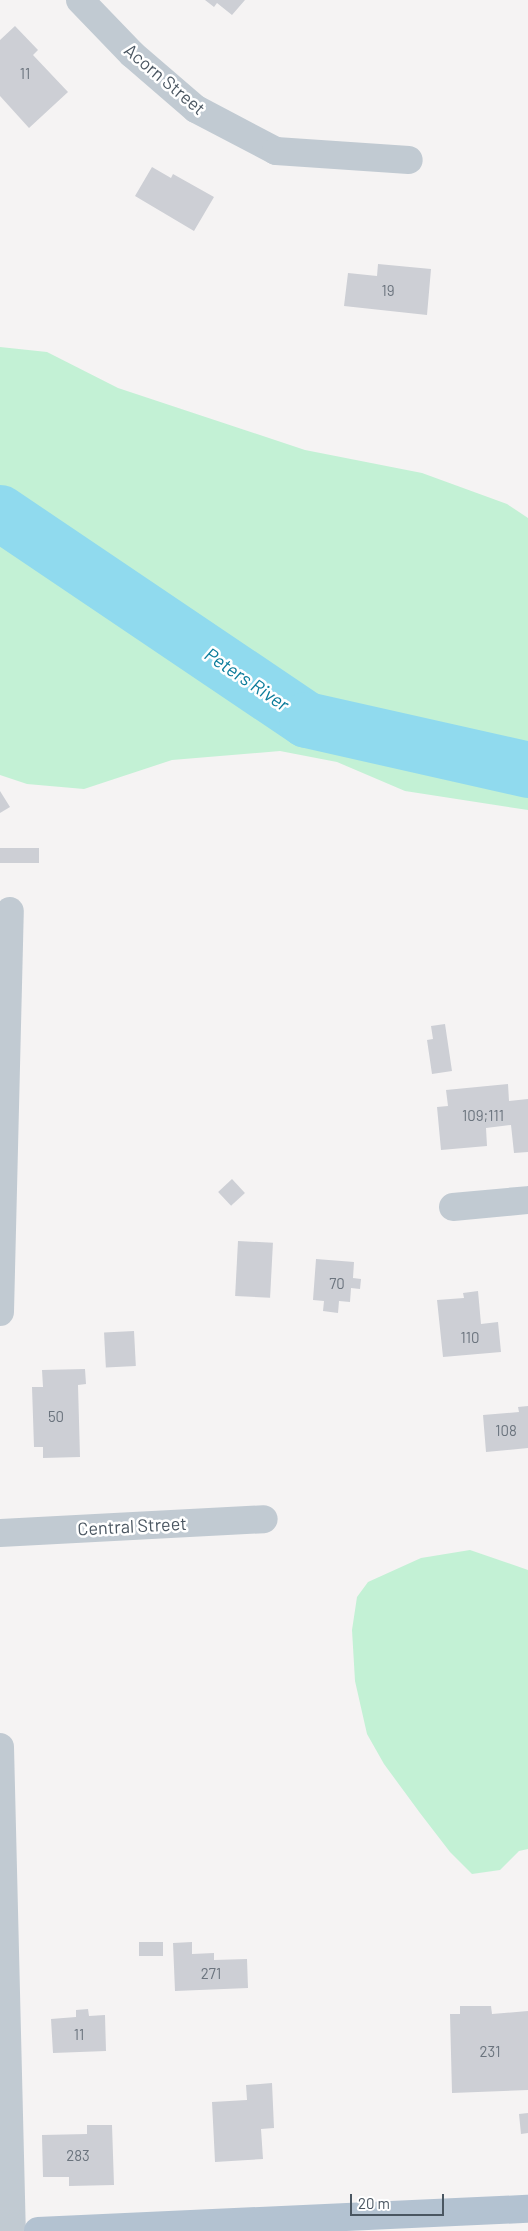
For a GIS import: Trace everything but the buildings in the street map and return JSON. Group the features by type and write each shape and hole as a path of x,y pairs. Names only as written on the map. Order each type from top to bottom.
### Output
{"main road":[{"path":"38,2231 528,2209"}],"street":[{"name":"Acorn Street","path":"80,0 132,54 196,109 276,151 409,160"},
{"path":"0,1312 10,911"},
{"path":"453,1207 528,1200"},
{"name":"Central Street","path":"0,1533 264,1520"},
{"path":"0,1747 12,2231"}],"green space":[{"path":"0,347 47,352 118,388 305,450 422,473 507,504 528,518 528,810 405,791 337,762 280,751 172,760 84,789 27,784 0,775"},
{"path":"470,1550 528,1570 528,1849 519,1851 500,1870 472,1874 450,1852 420,1813 384,1764 367,1734 355,1681 352,1630 357,1597 368,1582 421,1558"}],"waterway":[{"name":"Peters River","path":"0,513 307,720 528,770"}]}
